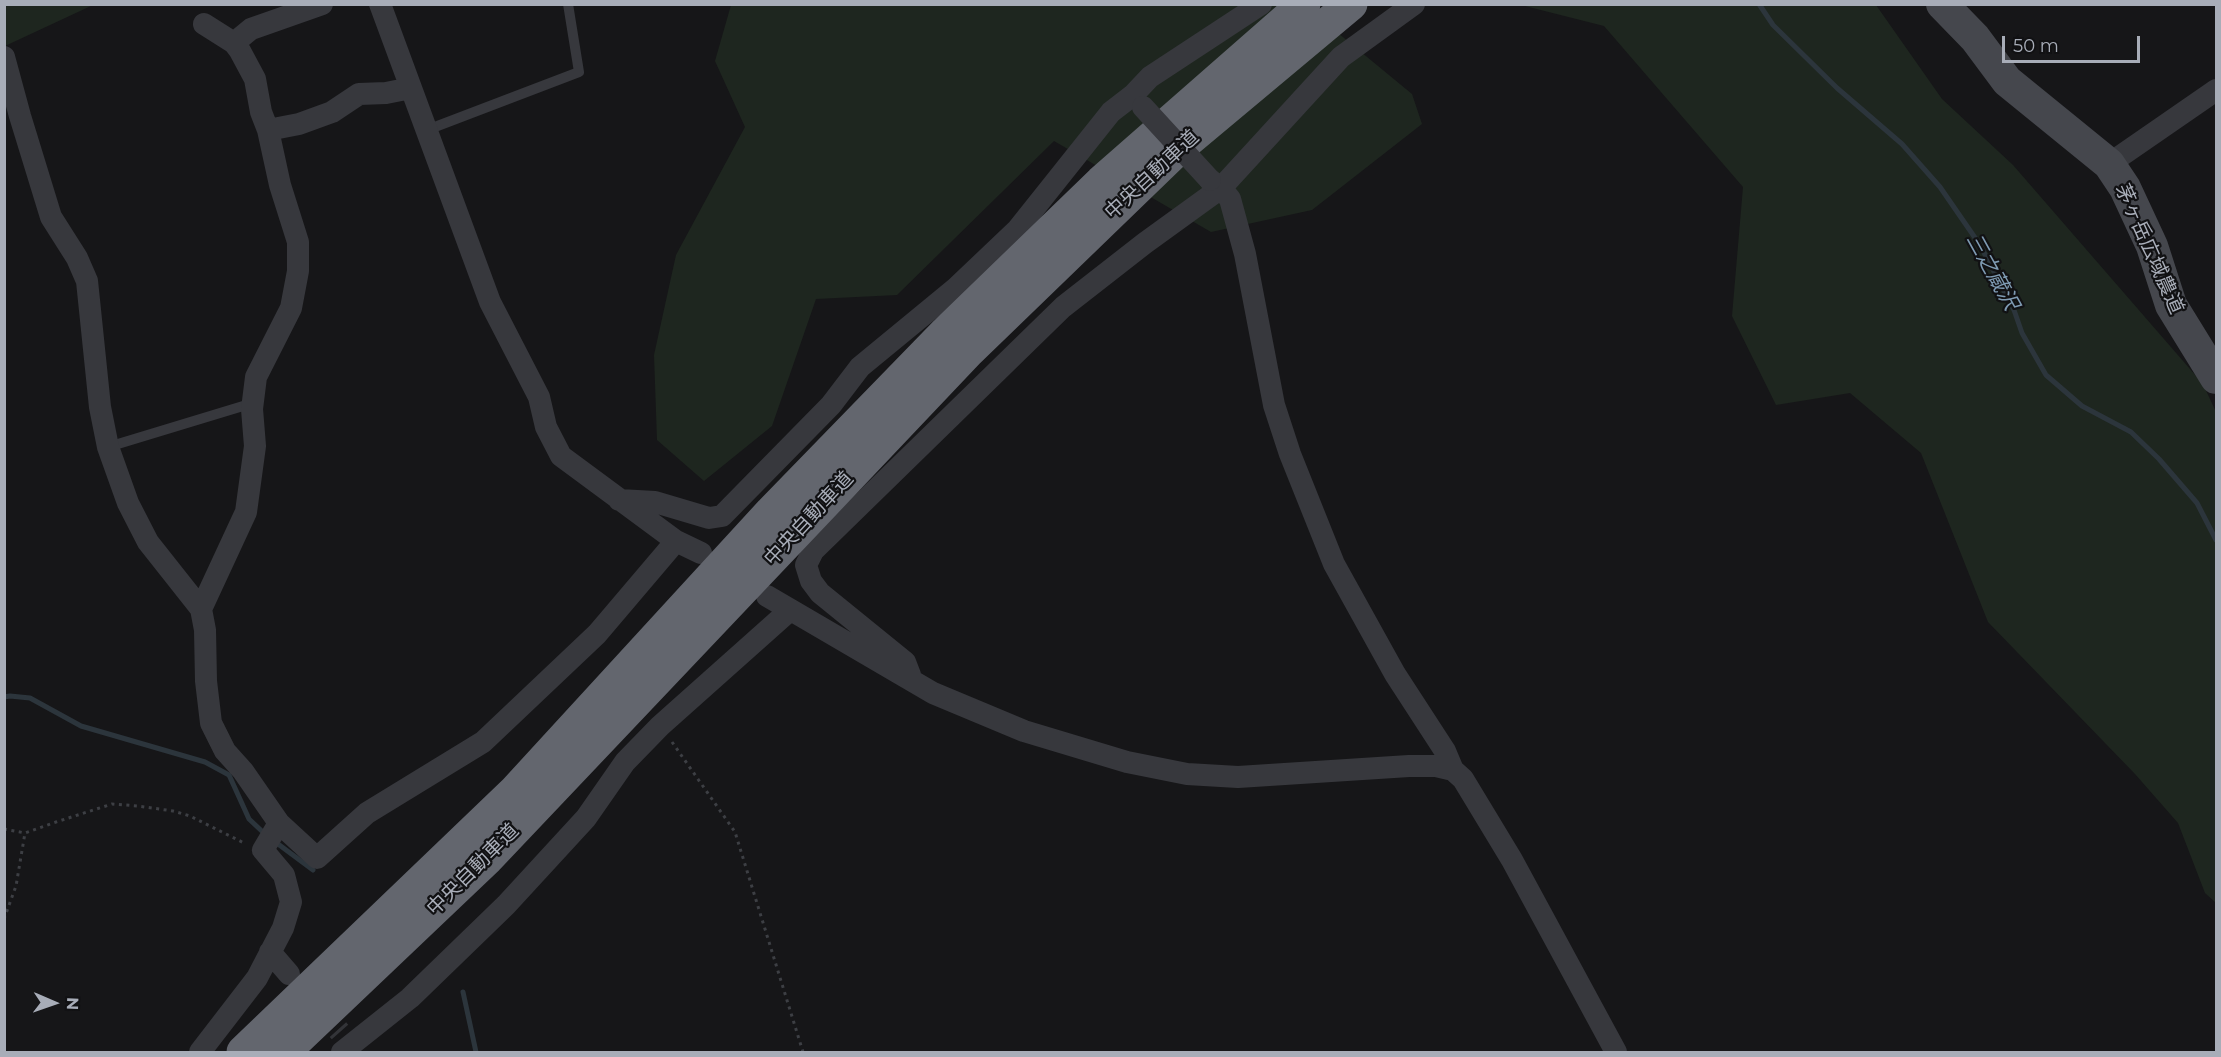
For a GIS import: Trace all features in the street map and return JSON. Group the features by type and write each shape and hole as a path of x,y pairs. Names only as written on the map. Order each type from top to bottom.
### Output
{"highway":[{"name":"中央自動車道","path":"243,1053 515,791 771,512 945,332 1101,182 1304,4"},
{"name":"中央自動車道","path":"284,1053 488,858 968,351 1180,147 1351,4"}],"main road":[{"name":"茅ヶ岳広域農道","path":"1942,4 1975,38 2007,81 2109,164 2125,188 2152,246 2171,305 2217,378"}],"street":[{"path":"234,43 251,29 322,4"},
{"path":"380,4 490,302 539,397 546,427 561,456 676,541 701,553"},
{"path":"619,500 655,502 709,518 722,516 831,405 860,367 956,288 1017,230 1111,112 1138,101 1150,77 1261,4"},
{"path":"912,681 904,662 820,593 811,581 806,565 813,551 1063,307 1215,184 1341,57 1414,4"},
{"path":"204,24 234,43 255,79 280,185 298,242 298,271 291,308 256,377 253,403 255,446 246,512 201,609 211,723 225,751 243,771 279,823 317,858 367,813 483,742 597,634 676,541"},
{"path":"4,57 51,217 77,258 87,281 100,406 108,447 128,503 148,542 201,609"},
{"path":"268,130 299,124 332,112 359,94 386,93 411,88"},
{"path":"2109,164 2217,90"},
{"path":"1138,101 1230,199 1245,254 1274,405 1290,454 1334,564 1395,674 1445,751 1453,770 1463,779 1512,860 1616,1053"},
{"path":"767,596 789,611 933,693 1024,731 1127,762 1187,774 1238,777 1409,766 1436,766 1453,770"},
{"path":"345,1046 410,998 506,904 586,818 625,762 660,726 789,611"},
{"path":"200,1053 257,978 283,928 291,902 284,875 262,850 279,823"},
{"path":"270,952 290,974"}],"lane":[{"path":"427,130 579,72 568,4"},
{"path":"108,447 253,403"}],"path":[{"path":"660,726 735,832 803,1053"},
{"path":"4,829 25,833 112,804 138,806 190,816 262,850"},
{"path":"4,919 16,886 25,833"}],"shaded area":[{"path":"5,4 93,4 93,5 5,46"},
{"path":"731,5 1304,5 1412,94 1422,124 1312,210 1211,232 1054,141 897,295 816,299 772,426 704,481 657,440 654,355 676,255 745,127 715,61"},
{"path":"1521,5 1876,5 1942,99 2013,165 2203,384 2216,412 2216,903 2205,893 2178,823 2135,774 1988,622 1921,453 1850,393 1776,405 1732,316 1743,187 1604,26"}],"waterway":[{"name":"三之蔵沢","path":"1759,4 1773,25 1837,88 1902,144 1940,187 1980,245 2014,310 2022,333 2046,375 2082,406 2131,432 2159,459 2197,503 2216,540"},
{"path":"4,697 30,698 81,726 205,762 229,775 249,819 266,835"},
{"path":"274,841 313,870"},
{"path":"463,992 476,1052"}],"tunnel":[{"path":"316,1005 340,1032"}]}
